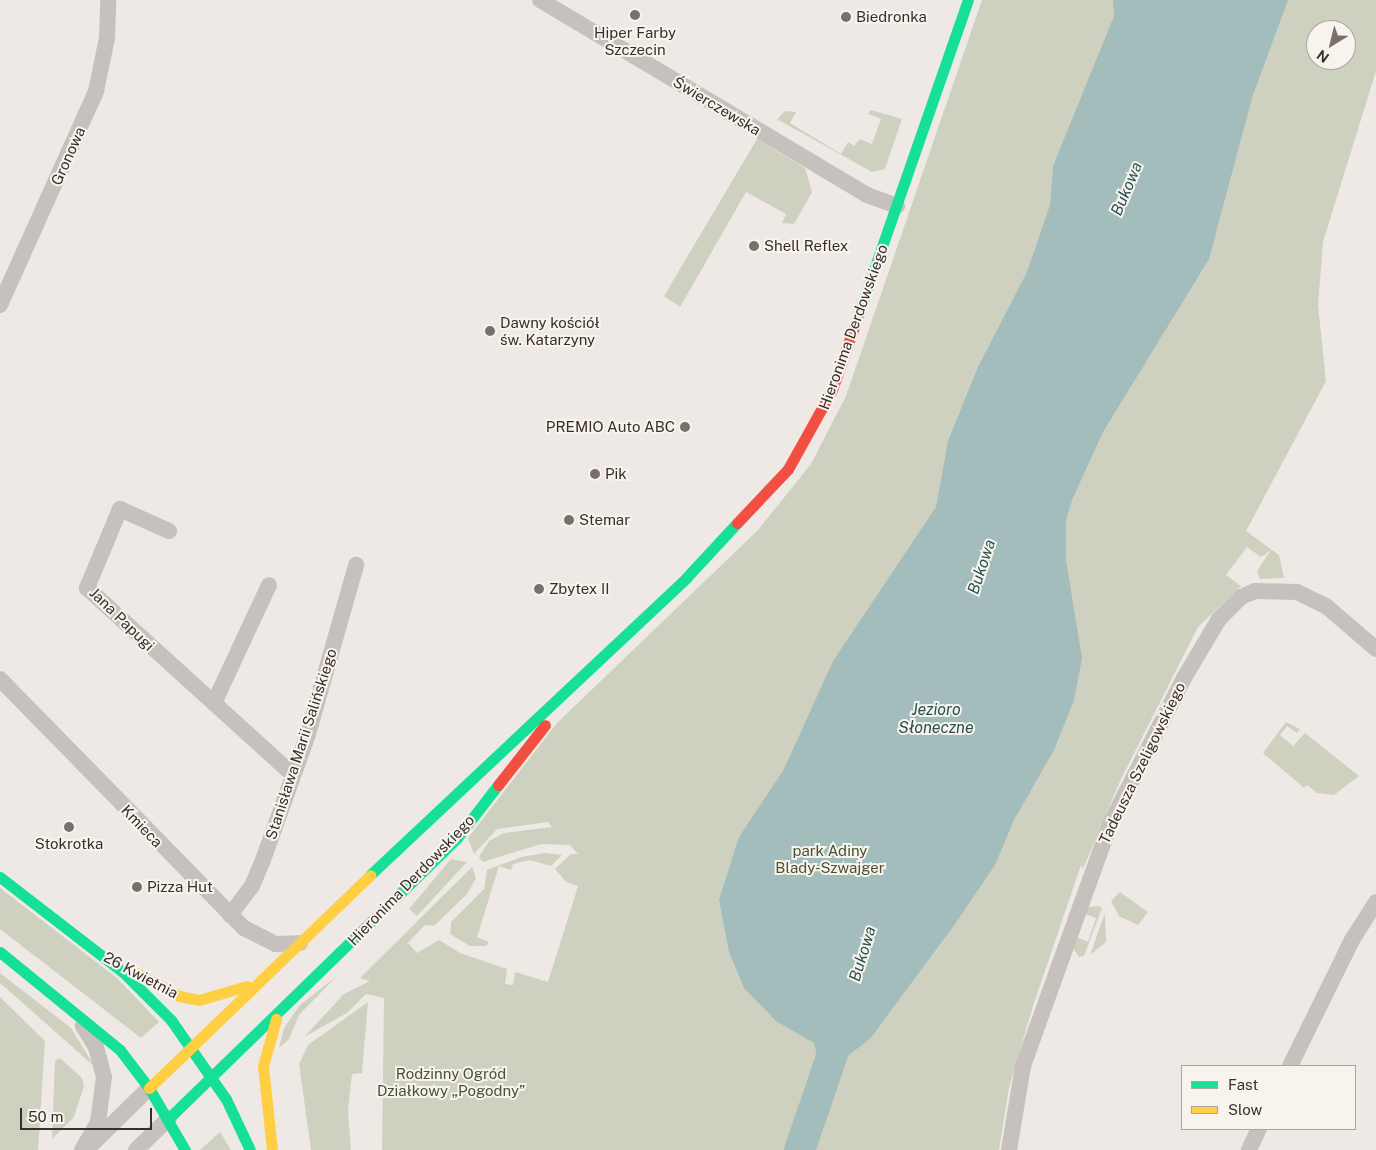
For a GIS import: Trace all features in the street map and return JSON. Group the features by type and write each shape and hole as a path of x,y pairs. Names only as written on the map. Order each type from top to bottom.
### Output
{"main road":[{"name":"Hieronima Derdowskiego","path":"149,1088 268,972 744,521 799,453 832,390 968,0"},
{"name":"Hieronima Derdowskiego","path":"168,1118 284,1008 457,838 540,730 635,626"},
{"name":"26 Kwietnia","path":"0,877 96,951 146,994 191,1046"},
{"name":"26 Kwietnia","path":"96,951 167,991 199,1000 231,994 268,972"},
{"path":"0,952 61,999 120,1050 149,1088 185,1150"},
{"path":"272,1150 263,1095 263,1054 284,1008"},
{"path":"191,1046 212,1076 250,1150"}],"street":[{"name":"Gronowa","path":"0,306 96,91 107,38 108,0"},
{"name":"Świerczewska","path":"540,0 867,195 897,206"},
{"name":"Jana Papugi","path":"169,531 120,509 86,588 292,774"},
{"name":"Stanisława Marii Salińskiego","path":"230,915 258,874 292,774 356,565"},
{"path":"214,704 270,585"},
{"name":"Tadeusza Szeligowskiego","path":"1008,1150 1023,1066 1111,822 1184,678 1219,619 1241,597 1255,592 1297,592 1326,606 1376,649"},
{"name":"Kmieca","path":"0,679 230,915 265,941 300,943"},
{"path":"1291,1065 1376,902"},
{"path":"61,999 92,1039 103,1069 98,1122 84,1150"},
{"name":"Hieronima Derdowskiego","path":"84,1150 149,1088"},
{"name":"Hieronima Derdowskiego","path":"136,1150 168,1118"},
{"path":"1249,1150 1259,1130"}],"green space":[{"name":"park Adiny Blady-Szwajger","path":"982,0 1376,0 1376,71 1323,242 1318,305 1326,381 1246,531 1279,555 1284,578 1260,579 1257,571 1271,550 1261,557 1247,547 1226,575 1241,586 1198,627 1120,781 1083,869 1081,865 1033,1006 1009,1088 999,1150 382,1150 384,998 366,994 347,1013 304,1037 344,994 370,981 360,978 472,867 476,878 467,894 434,926 425,925 399,952 408,943 417,953 439,940 460,953 507,969 505,984 513,985 515,972 548,982 578,886 566,882 555,869 571,854 578,854 570,845 541,844 483,862 479,857 489,841 504,833 552,827 548,822 497,829 474,854 468,838 557,723 758,530 811,464 846,396"},
{"path":"871,110 902,119 885,169 872,172 777,119 785,111 796,112 790,123 841,154 848,142 854,146 860,139 872,144 881,119 868,114"},
{"path":"757,139 805,168 812,192 794,224 782,223 786,214 746,192 680,307 664,296"},
{"path":"1286,722 1300,729 1297,733 1287,726 1280,735 1293,746 1305,733 1359,776 1334,795 1317,793 1307,785 1304,788 1263,753"},
{"path":"545,853 562,855 551,866 530,860 513,864 511,870 499,866 477,937 489,942 486,946 470,946 450,934 451,922 484,889 487,870 521,857"},
{"path":"451,859 467,862 417,916 409,909"},
{"path":"0,888 117,978 159,1022 141,1038 0,929"},
{"path":"1120,892 1148,912 1138,925 1119,916 1111,901"},
{"path":"1099,906 1102,908 1084,956 1079,957 1073,948 1077,937 1088,942 1096,918 1085,914 1089,907"},
{"path":"1105,913 1106,942 1090,955"},
{"path":"0,973 71,1028 95,1067 0,983"},
{"path":"337,976 299,1015 289,1039 279,1048 284,1028 300,1005"},
{"path":"0,997 45,1041 38,1150 0,1150"},
{"path":"368,1002 362,1073 352,1074 348,1110 351,1150 311,1150 299,1064 308,1045"},
{"path":"60,1058 82,1078 84,1086 74,1117 52,1139 55,1061"},
{"path":"220,1132 231,1150 200,1150"}],"water":[{"name":"Jezioro Słoneczne","path":"1113,0 1288,0 1252,98 1209,259 1103,432 1072,500 1066,521 1066,560 1082,658 1074,700 1054,750 1014,820 995,865 955,924 870,1039 834,1066 821,1083 816,1080 820,1069 814,1043 776,1021 744,988 729,952 719,900 739,837 784,769 833,661 936,507 948,441 978,367 1027,272 1050,205 1053,166 1114,16"}],"waterway":[{"name":"Bukowa","path":"799,1150 836,1042"}],"traffic: fast":[{"path":"855,324 968,0"},
{"path":"370,875 686,578 737,523"},
{"path":"169,1118 457,838 498,785"},
{"path":"0,877 123,972 171,1020 226,1099 250,1150"},
{"path":"0,952 120,1050 149,1088 185,1150"}],"traffic: slow":[{"path":"149,1088 370,875"},
{"path":"137,973 179,996 199,1000 247,986"},
{"path":"272,1150 263,1066 276,1019"}],"traffic: jam":[{"path":"737,523 788,469 832,390 855,324"},
{"path":"498,785 545,725"}],"place":[{"name":"Hiper Farby Szczecin","path":"635,15"},
{"name":"Biedronka","path":"846,17"},
{"name":"Shell Reflex","path":"754,246"},
{"name":"Dawny kościół św. Katarzyny","path":"490,331"},
{"name":"PREMIO Auto ABC","path":"685,427"},
{"name":"Pik","path":"595,474"},
{"name":"Stemar","path":"569,520"},
{"name":"Zbytex II","path":"539,589"},
{"name":"Stokrotka","path":"69,827"},
{"name":"Pizza Hut","path":"137,887"}],"park label":[{"name":"Rodzinny Ogród Działkowy „Pogodny”","path":"451,1082"}]}
